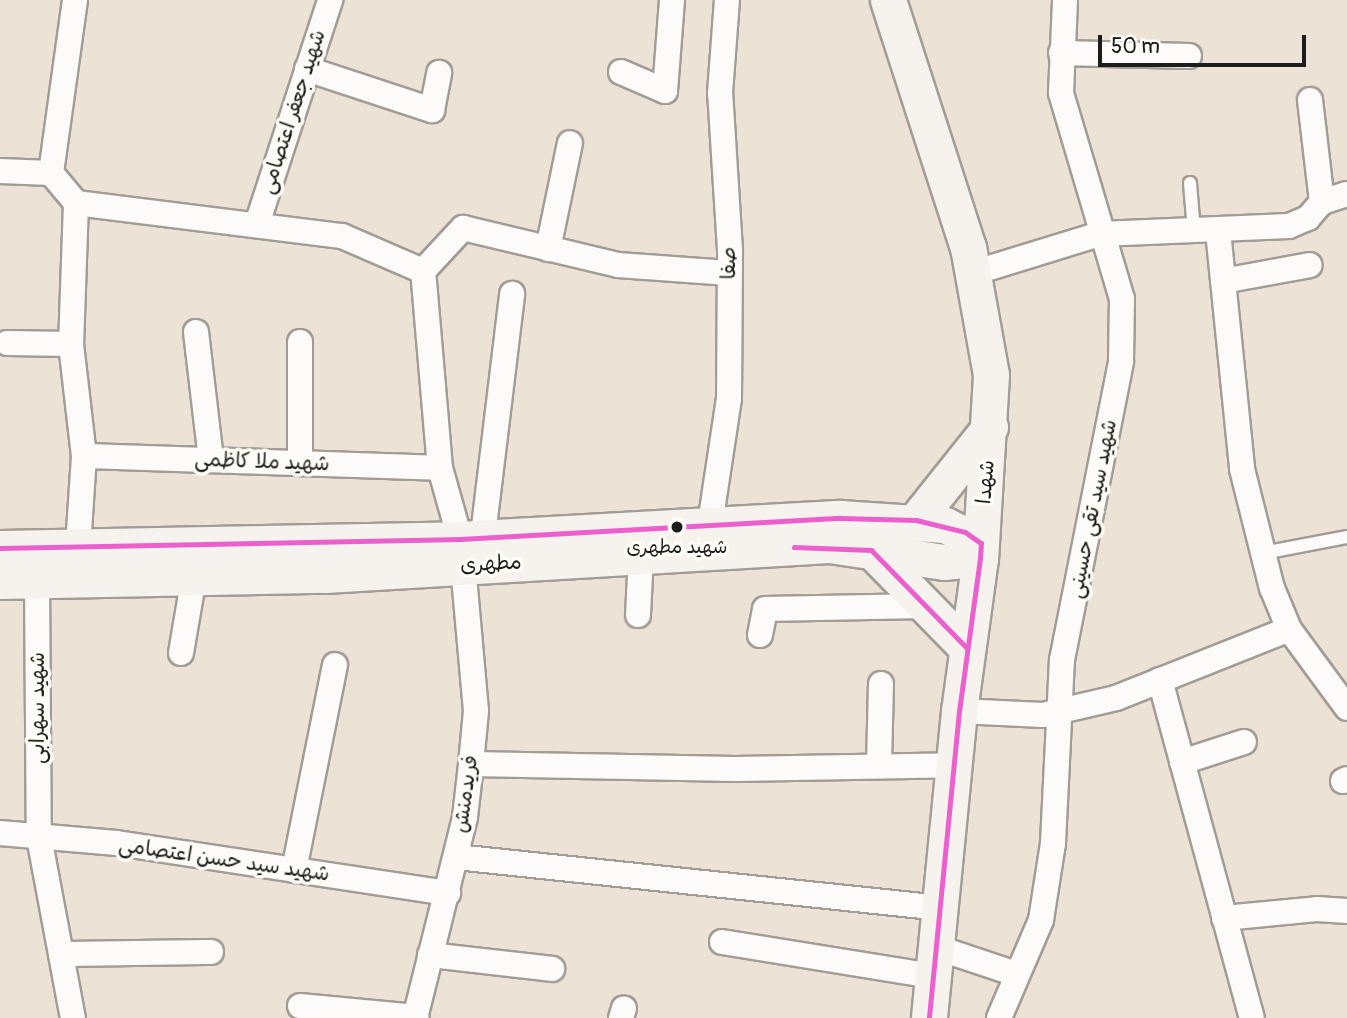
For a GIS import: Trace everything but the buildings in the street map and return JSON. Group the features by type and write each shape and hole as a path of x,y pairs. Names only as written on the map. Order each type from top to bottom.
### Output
{"main road":[{"name":"شهدا","path":"888,0 973,273 991,375 990,427 980,551 959,711 942,908 929,1018"},
{"path":"916,520 990,427"},
{"name":"مطهری","path":"0,581 194,577 710,524 916,520 945,525 980,551"},
{"name":"مطهری","path":"0,548 469,547 641,556 829,545 944,562 980,551"},
{"path":"871,550 967,648"}],"street":[{"path":"75,0 51,173 76,203 71,344 83,456 78,547"},
{"name":"شهید جعفر اعتصامی","path":"257,224 330,0"},
{"path":"621,72 665,91 672,0"},
{"name":"صفا","path":"710,524 729,399 729,273 720,93 727,0"},
{"name":"شهید سید تقی حسینی","path":"999,1018 1041,920 1053,843 1062,660 1121,361 1122,299 1100,234 1061,93 1061,53 1066,0"},
{"path":"1061,53 1189,56"},
{"path":"307,69 432,110 439,73"},
{"path":"1310,100 1322,202"},
{"path":"548,249 570,143"},
{"path":"0,171 51,173"},
{"path":"973,273 1100,234 1206,232 1289,226 1308,218 1322,202 1347,194"},
{"path":"76,203 342,236 423,271"},
{"path":"469,547 440,468 423,271 463,228 618,265 729,273"},
{"path":"1206,232 1223,281 1242,469 1263,553 1289,629 1336,679 1347,708"},
{"path":"1223,281 1310,265"},
{"path":"469,547 512,294"},
{"path":"196,332 211,460"},
{"path":"300,342 300,463"},
{"path":"7,343 71,344"},
{"name":"شهید ملا کاظمی","path":"83,456 440,468"},
{"name":"فریدمنش","path":"416,1017 456,857 471,764 476,710 469,547"},
{"path":"638,615 641,556"},
{"path":"181,653 194,577"},
{"name":"شهید سهرابی","path":"37,580 39,836 73,1018"},
{"path":"760,635 765,609 925,606"},
{"path":"959,711 1043,715 1116,698 1289,629"},
{"path":"294,870 335,665"},
{"path":"1160,680 1252,1018"},
{"path":"879,765 881,684"},
{"path":"1182,762 1244,742"},
{"path":"471,764 735,769 955,765"},
{"name":"شهید سید حسن اعتصامی","path":"0,833 294,870 448,893"},
{"path":"456,857 942,908"},
{"path":"1224,918 1317,909 1347,911"},
{"path":"722,943 935,962 1016,974"},
{"path":"61,954 211,952"},
{"path":"430,955 552,969"},
{"path":"300,1006 416,1017"}],"lane":[{"path":"1190,183 1206,232"},
{"path":"1263,553 1347,537"}],"transit line":[{"path":"0,548 460,539 840,518 916,520 965,532 981,543 980,558 959,711 929,1018"},
{"path":"794,547 871,550 967,648"}],"place":[{"name":"شهید مطهری","path":"677,527"}]}
